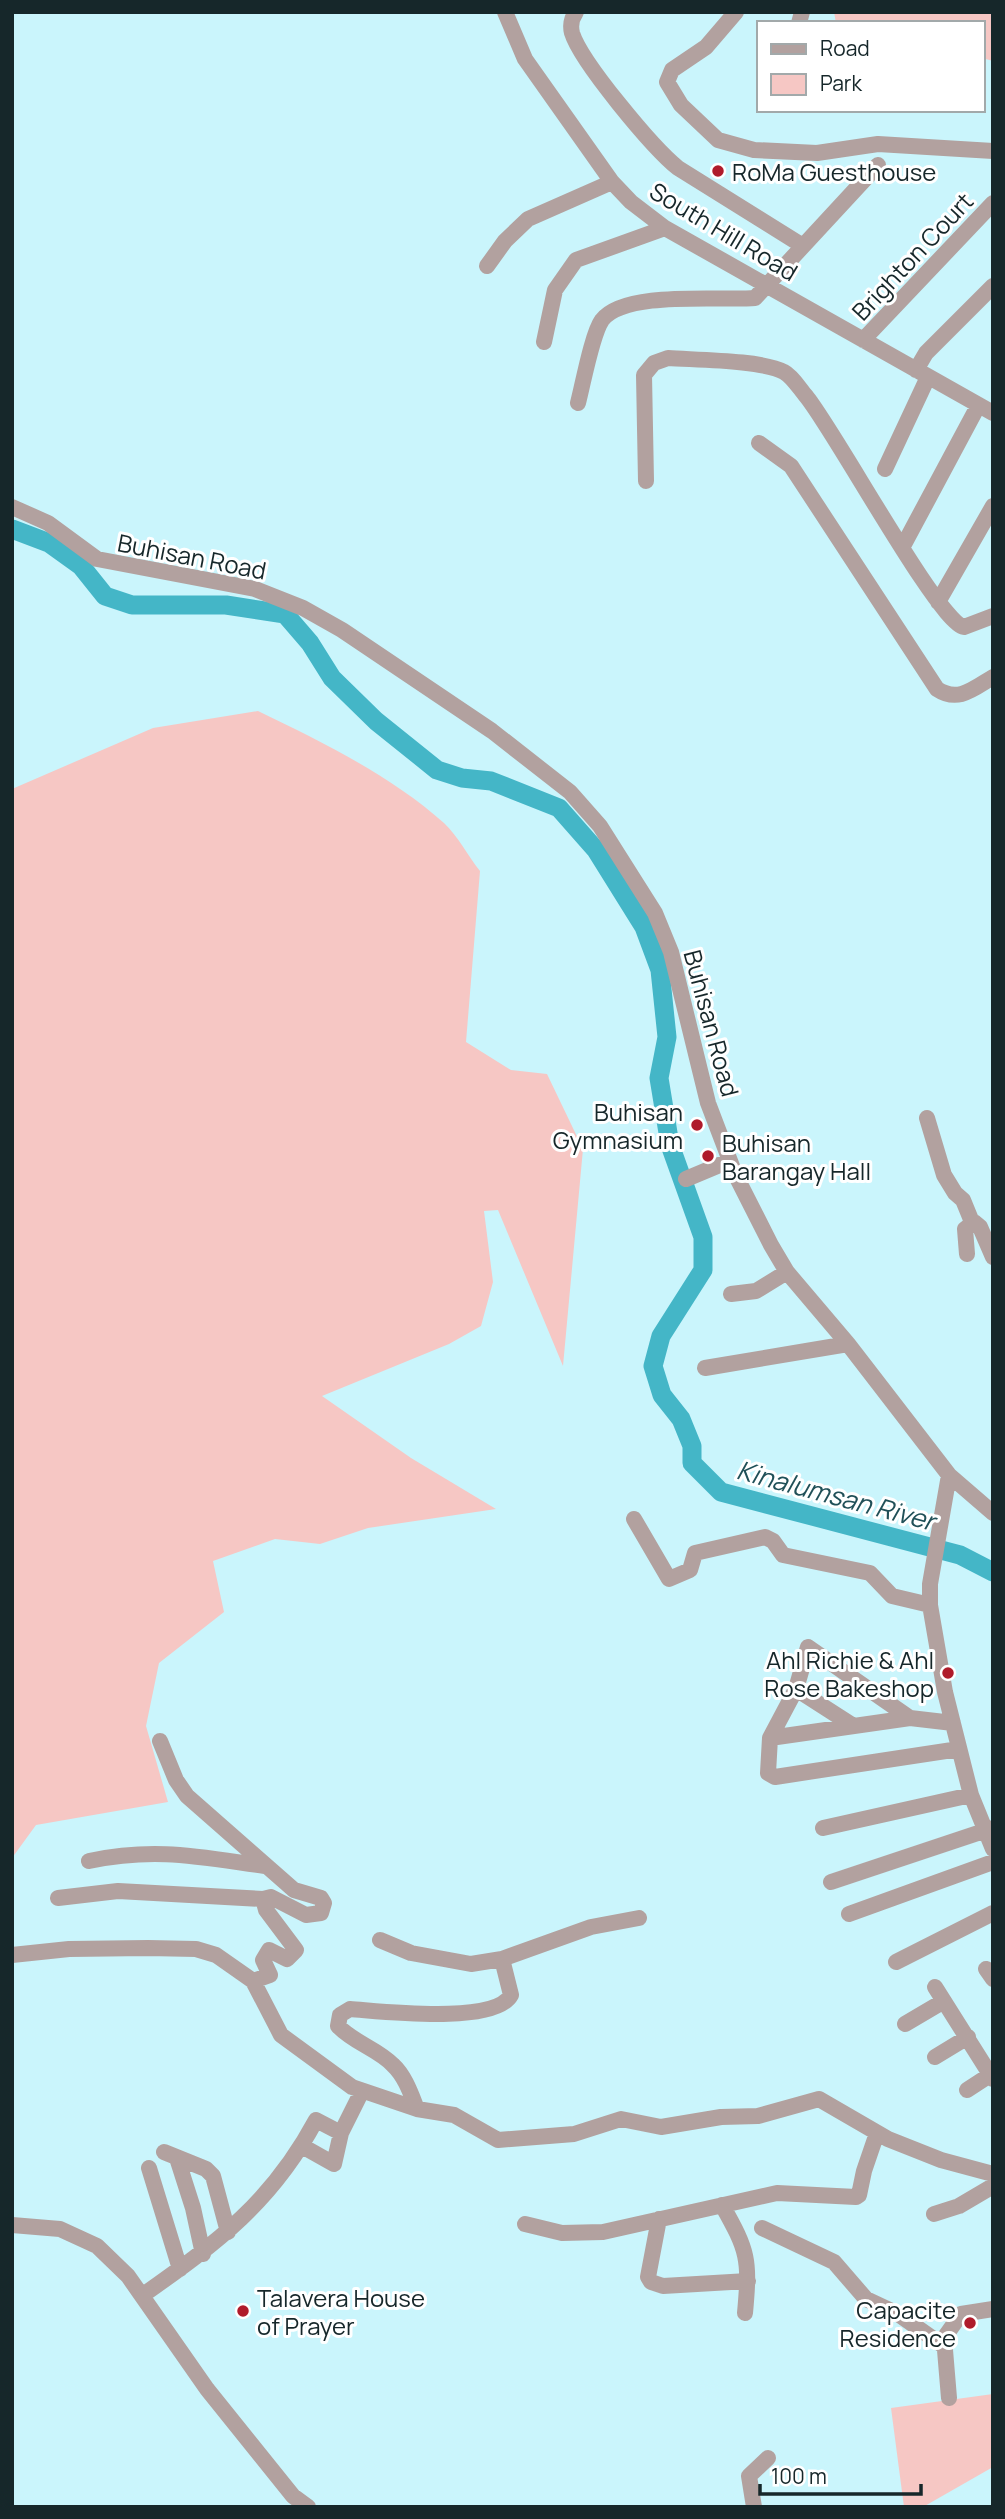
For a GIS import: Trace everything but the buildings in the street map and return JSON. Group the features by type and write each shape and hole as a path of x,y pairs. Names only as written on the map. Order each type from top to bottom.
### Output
{"street":[{"name":"South Hill Road","path":"505,12 525,59 612,182 631,202 665,228 770,284 985,410"},
{"path":"576,12 572,32 585,57 660,152 678,168 803,246"},
{"path":"736,12 706,47 672,70 667,82 681,105 718,140 754,150 817,153 878,144 993,151"},
{"path":"578,403 599,327 609,314 674,298 755,298 878,165"},
{"path":"487,266 505,241 528,219 612,182"},
{"name":"Brighton Court","path":"863,340 993,203"},
{"path":"544,342 555,290 576,260 665,228"},
{"path":"885,469 922,374 926,353 993,286"},
{"path":"646,481 644,375 654,363 668,358 767,367 786,373 821,415 902,548 956,626 972,626 993,616"},
{"path":"902,548 985,410"},
{"path":"759,443 791,466 937,689 953,696 963,695 993,677"},
{"path":"938,602 993,506"},
{"name":"Buhisan Road","path":"12,507 48,523 97,559 255,589 303,608 342,630 492,731 570,792 607,835 655,913 671,952 708,1102 729,1161 787,1272 848,1344 948,1475 993,1513"},
{"path":"927,1118 944,1175 955,1193 963,1200 972,1222 980,1227 993,1257"},
{"path":"686,1179 729,1161"},
{"path":"967,1254 964,1234 972,1222"},
{"path":"731,1294 757,1291 787,1272"},
{"path":"705,1368 848,1344"},
{"path":"948,1475 934,1558 930,1605 936,1651 971,1795 989,1830 993,1849"},
{"path":"634,1519 669,1579 691,1570 695,1553 765,1537 774,1541 783,1555 870,1573 892,1596 930,1605"},
{"path":"911,1718 808,1647 796,1689 769,1738 768,1773 775,1776 960,1749"},
{"path":"796,1689 852,1725"},
{"path":"769,1738 911,1718 953,1723"},
{"path":"58,1898 118,1891 277,1899 306,1915 321,1913 324,1903 315,1894 294,1890 187,1796 176,1780 160,1741"},
{"path":"823,1828 971,1795"},
{"path":"831,1882 989,1830"},
{"path":"89,1861 122,1854 185,1853 265,1866"},
{"path":"849,1914 993,1862"},
{"path":"253,1981 270,1975 263,1960 270,1950 287,1959 296,1950 266,1910 263,1899"},
{"path":"896,1962 993,1913"},
{"path":"380,1940 411,1953 471,1965 502,1959 591,1927 639,1918"},
{"path":"12,1955 69,1949 195,1949 216,1955 253,1981 281,2035 296,2049 362,2091 417,2109 454,2115 498,2140 514,2141 574,2134 613,2120 661,2127 721,2117 758,2116 819,2099 877,2133 941,2160 993,2174"},
{"path":"417,2109 404,2080 393,2064 348,2037 338,2026 340,2015 350,2009 456,2015 503,2004 511,1995 502,1959"},
{"path":"935,1987 992,2078 967,2090"},
{"path":"905,2024 944,2001"},
{"path":"935,2057 968,2037"},
{"path":"978,2053 993,2045"},
{"path":"302,2146 334,2164 341,2133 362,2091"},
{"path":"144,2295 203,2254 228,2232 285,2172 316,2120 341,2133"},
{"path":"525,2224 562,2233 603,2232 777,2193 856,2197 859,2195 877,2133"},
{"path":"203,2254 193,2207 171,2155 206,2169 213,2176 228,2232"},
{"path":"149,2168 180,2269"},
{"path":"934,2214 959,2206 993,2186"},
{"path":"722,2205 746,2247 748,2281 745,2313"},
{"path":"659,2219 648,2277 651,2282 663,2286 748,2281"},
{"path":"12,2225 60,2229 97,2246 144,2295 207,2389 293,2496 307,2507"},
{"path":"762,2228 834,2262 868,2301 898,2314 945,2347"},
{"path":"949,2399 945,2347 947,2331 961,2314 993,2309"},
{"path":"754,2507 750,2476 768,2458"}],"green space":[{"path":"834,12 993,12 993,61 984,59 984,21 836,21"},
{"path":"258,711 331,747 401,790 449,828 480,871 466,1042 511,1070 547,1074 583,1149 563,1366 498,1210 484,1211 493,1282 481,1326 449,1344 322,1396 411,1458 496,1509 368,1528 320,1544 275,1539 213,1561 224,1612 159,1663 146,1726 168,1802 36,1825 12,1858 12,789 153,728"},
{"path":"993,2394 993,2467 923,2507 904,2507 891,2408"}],"waterway":[{"name":"Kinalumsan River","path":"12,529 49,543 81,566 105,596 132,605 226,605 285,614 310,643 332,678 376,721 437,770 462,778 491,781 559,808 596,850 644,927 660,970 667,1037 659,1078 670,1145 703,1237 703,1270 661,1336 653,1366 662,1395 681,1419 692,1446 692,1463 721,1492 960,1555 993,1572"}],"place":[{"name":"RoMa Guesthouse","path":"718,171"},
{"name":"Buhisan Gymnasium","path":"697,1125"},
{"name":"Buhisan Barangay Hall","path":"708,1156"},
{"name":"Ahl Richie & Ahl Rose Bakeshop","path":"948,1673"},
{"name":"Talavera House of Prayer","path":"243,2311"},
{"name":"Capacite Residence","path":"970,2323"}]}
